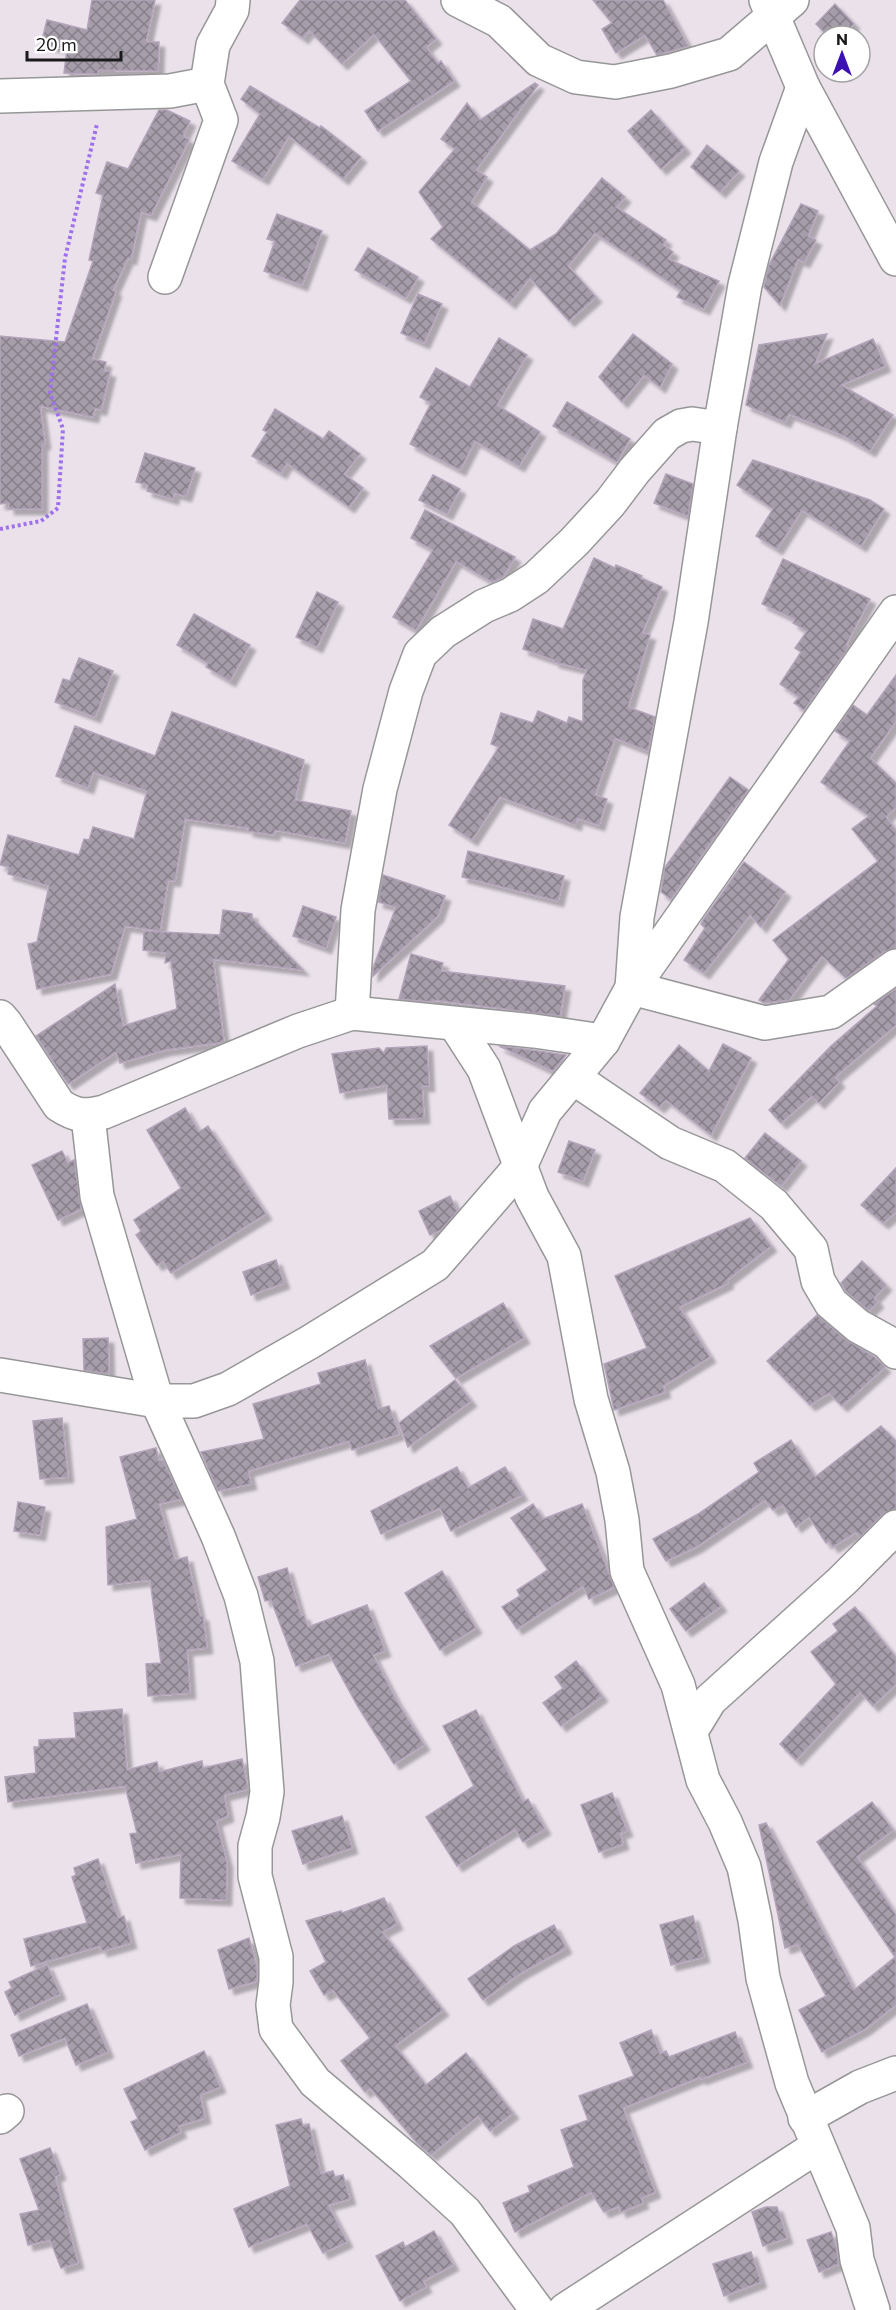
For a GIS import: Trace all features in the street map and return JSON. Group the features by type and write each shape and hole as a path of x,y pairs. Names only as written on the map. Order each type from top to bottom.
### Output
{"street":[{"path":"165,276 221,120 207,84 213,45 232,10 233,0"},
{"path":"458,0 499,21 539,60 576,77 615,82 671,71 729,54 777,5 803,87 896,259"},
{"path":"0,96 170,91 207,84"},
{"path":"632,988 637,917 691,622 720,428 748,274 776,162 803,87"},
{"path":"352,1013 358,910 380,789 406,691 420,654 442,632 536,578 610,503 667,434 681,426 692,424 720,428"},
{"path":"0,1375 157,1401 194,1401 228,1389 310,1342 435,1265 520,1167 545,1111 603,1041 632,988 896,612"},
{"path":"632,988 765,1023 831,1012 896,966"},
{"path":"0,1017 59,1105 72,1113 88,1116 104,1112 298,1031 352,1013 534,1031 603,1041"},
{"path":"455,1024 484,1069 532,1197 564,1256 591,1399 613,1472 622,1520 627,1571 678,1685 703,1780 725,1822 744,1867 755,1920 763,1978 792,2083 853,2228 857,2260 873,2310"},
{"path":"574,1078 670,1143 725,1166 774,1205 811,1249 818,1281 831,1303 858,1326 886,1342 896,1352"},
{"path":"88,1116 97,1196 157,1401 218,1536 241,1596 257,1661 267,1792 255,1846 255,1876 276,1958 273,2005 276,2029 315,2082 465,2212 537,2310"},
{"path":"691,1731 710,1700 842,1581 896,1527"},
{"path":"565,2310 812,2132 860,2087 896,2073"}],"path":[{"path":"0,529 41,521 58,508 63,429 50,393 65,258 104,94"}],"building":[{"path":"92,0 155,0 146,42 159,42 158,71 98,70 98,74 64,73 67,49 41,44 47,20 87,30"},
{"path":"300,0 405,0 436,39 426,47 438,64 441,61 454,81 378,131 365,111 411,81 374,34 342,64 309,30 303,38 282,23"},
{"path":"593,0 663,0 688,46 657,55 645,35 616,53 602,29 612,23"},
{"path":"835,4 854,24 816,24"},
{"path":"535,83 538,85 476,170 487,177 471,202 530,250 556,234 602,178 625,197 616,207 666,240 663,245 673,252 668,259 719,281 704,309 677,297 681,290 595,233 568,266 596,297 569,321 530,278 510,303 431,239 443,227 419,192 455,149 441,139 467,103 480,120"},
{"path":"250,86 320,128 321,126 361,157 343,179 289,136 263,179 232,161 260,114 241,99"},
{"path":"159,110 167,110 190,121 183,136 189,140 151,215 141,212 131,259 128,258 113,290 116,291 92,359 106,362 104,371 110,372 101,410 95,408 93,417 40,406 45,444 42,444 42,509 9,509 9,503 0,504 0,336 65,342 93,261 89,260 103,195 96,193 107,162 128,169"},
{"path":"651,110 685,148 661,169 628,131"},
{"path":"707,145 739,171 720,192 691,167"},
{"path":"801,204 818,211 808,236 816,240 804,262 798,259 780,305 764,287 769,265"},
{"path":"277,214 322,231 302,285 264,271 275,241 267,239"},
{"path":"368,248 418,277 406,298 355,270"},
{"path":"418,294 442,304 424,343 401,333"},
{"path":"633,334 672,364 660,387 644,375 622,402 599,377"},
{"path":"827,334 815,364 873,339 885,366 841,385 893,415 870,451 842,435 789,414 785,422 746,405 759,345"},
{"path":"499,338 527,355 497,405 540,432 519,466 475,441 460,470 410,444 431,403 420,397 436,368 470,387"},
{"path":"567,402 630,439 617,462 553,426"},
{"path":"275,409 323,439 329,431 360,454 344,474 363,488 349,507 287,463 281,473 252,456 267,432 263,430"},
{"path":"145,453 195,468 186,496 174,493 173,499 147,491 148,485 136,482"},
{"path":"753,460 870,500 884,509 861,546 802,510 777,549 756,536 773,509 737,485"},
{"path":"666,474 693,484 688,516 654,503"},
{"path":"433,475 460,489 447,514 419,500"},
{"path":"425,510 515,557 503,577 492,582 456,561 416,630 393,617 433,550 411,538"},
{"path":"594,558 615,568 616,565 642,576 641,578 662,587 642,633 650,635 628,707 655,717 648,751 615,738 595,795 607,799 599,825 577,818 576,825 500,797 472,840 449,825 499,747 491,744 501,713 533,723 538,711 567,723 569,717 583,722 583,680 587,670 554,662 554,660 523,649 533,619 563,629"},
{"path":"783,559 870,599 846,645 849,647 804,710 794,703 799,697 780,684 801,652 795,648 807,631 793,623 795,619 762,604"},
{"path":"317,592 338,602 317,647 296,637"},
{"path":"194,614 250,645 230,681 206,667 208,663 177,645"},
{"path":"79,658 113,671 95,717 55,702 63,679 70,681"},
{"path":"896,675 896,721 870,758 896,783 896,807 886,817 896,830 896,948 885,951 846,978 822,956 789,1000 764,1003 759,1000 789,959 773,940 878,861 852,829 869,816 821,782 850,741 835,731 853,705 867,715"},
{"path":"172,712 304,760 295,800 351,811 345,843 275,830 274,835 248,831 249,828 185,819 175,881 168,880 160,931 125,926 111,974 37,989 28,944 37,942 49,886 8,874 9,867 0,865 8,835 79,855 84,839 89,840 93,827 134,839 147,791 93,772 88,788 56,776 75,726 155,756"},
{"path":"730,777 748,790 671,899 661,892 665,867"},
{"path":"468,851 564,876 558,901 462,877"},
{"path":"744,862 785,892 761,927 750,915 704,973 684,960 705,928 701,924 703,920"},
{"path":"383,875 445,896 438,916 373,976 373,968 396,907 378,902"},
{"path":"303,906 336,917 326,948 293,936"},
{"path":"223,910 252,914 252,918 303,970 213,959 224,1042 165,1050 120,1063 116,1052 68,1084 36,1036 115,984 123,1026 177,1009 171,961 165,963 166,953 143,950 144,931 220,935"},
{"path":"411,954 443,963 441,971 565,986 560,1016 433,1000 433,1002 399,999"},
{"path":"896,989 896,1025 835,1077 839,1082 819,1103 812,1096 781,1123 769,1110 831,1046 877,1006 874,1004"},
{"path":"723,1044 751,1058 711,1135 666,1100 659,1107 640,1093 679,1045 709,1071"},
{"path":"427,1046 429,1086 422,1086 424,1118 389,1119 387,1085 340,1093 332,1054 379,1048 384,1053 386,1048"},
{"path":"499,1046 532,1050 566,1055 553,1071"},
{"path":"185,1108 199,1132 208,1126 266,1214 171,1273 163,1261 157,1265 136,1235 141,1231 134,1220 181,1188 147,1130"},
{"path":"765,1133 801,1161 781,1186 745,1158"},
{"path":"569,1141 595,1150 583,1181 558,1172"},
{"path":"62,1151 68,1163 74,1160 81,1209 58,1220 32,1165"},
{"path":"896,1168 896,1212 883,1223 861,1205"},
{"path":"450,1196 457,1211 441,1230 430,1235 419,1211"},
{"path":"750,1218 771,1246 727,1280 728,1283 679,1307 710,1357 663,1386 665,1392 614,1410 604,1364 647,1348 615,1276"},
{"path":"276,1260 284,1283 251,1295 243,1272"},
{"path":"862,1261 886,1285 874,1298 878,1302 869,1311 846,1291 841,1283"},
{"path":"503,1303 524,1338 456,1378 430,1346"},
{"path":"817,1315 846,1340 875,1357 885,1367 842,1406 829,1393 810,1405 767,1361"},
{"path":"108,1338 109,1374 84,1370 83,1339"},
{"path":"365,1360 378,1409 389,1406 399,1434 352,1450 349,1441 248,1471 251,1484 218,1491 201,1452 264,1439 253,1404 321,1384 318,1373"},
{"path":"455,1380 471,1401 408,1447 399,1423"},
{"path":"62,1418 68,1477 40,1479 33,1421"},
{"path":"881,1426 896,1441 896,1509 883,1514 860,1537 856,1532 833,1547 829,1541 826,1543 809,1517 796,1527 783,1505 773,1510 765,1500 696,1547 666,1561 653,1539 698,1514 759,1472 754,1463 791,1440 815,1477"},
{"path":"156,1448 159,1461 163,1460 181,1499 159,1504 175,1560 187,1557 200,1616 203,1616 207,1648 187,1650 190,1693 148,1696 146,1664 161,1663 150,1580 108,1585 106,1527 137,1519 120,1457"},
{"path":"457,1467 468,1488 505,1467 522,1495 451,1531 440,1508 381,1534 371,1511"},
{"path":"18,1502 45,1507 40,1535 14,1531"},
{"path":"533,1504 543,1519 582,1504 614,1587 589,1599 583,1586 517,1629 502,1607 520,1596 517,1590 548,1570 511,1518"},
{"path":"287,1568 301,1616 304,1615 308,1627 367,1605 385,1651 373,1655 396,1700 424,1745 394,1764 357,1705 329,1654 296,1666 271,1600 265,1601 258,1577"},
{"path":"442,1571 476,1628 440,1650 405,1593"},
{"path":"704,1583 721,1606 686,1631 670,1609"},
{"path":"855,1607 896,1657 896,1684 873,1706 860,1692 796,1760 780,1744 836,1684 811,1652 838,1631 833,1624"},
{"path":"576,1661 602,1696 561,1726 543,1703 563,1688 555,1677"},
{"path":"122,1709 127,1770 157,1762 159,1772 202,1761 203,1768 242,1759 248,1789 224,1795 228,1816 216,1821 227,1863 226,1900 180,1898 181,1854 136,1863 130,1834 137,1833 125,1786 8,1802 5,1777 36,1773 34,1747 39,1747 39,1740 76,1738 74,1713"},
{"path":"476,1710 523,1802 528,1799 545,1829 523,1842 515,1829 457,1866 426,1817 474,1786 443,1726"},
{"path":"612,1793 627,1831 620,1833 623,1844 599,1852 581,1805"},
{"path":"872,1802 893,1830 857,1857 896,1915 896,2005 865,2029 822,2052 799,2010 826,1996 798,1944 785,1948 759,1825 766,1823 854,1990 895,1957 817,1842"},
{"path":"342,1816 352,1848 303,1864 292,1831"},
{"path":"98,1859 118,1918 124,1916 131,1943 102,1951 100,1946 31,1966 24,1939 87,1923 72,1877 76,1875 74,1868"},
{"path":"384,1898 397,1924 382,1932 443,2010 395,2046 426,2085 466,2053 513,2113 490,2131 478,2116 431,2155 417,2143 370,2088 365,2092 341,2061 370,2038 333,1990 324,1995 310,1971 326,1962 306,1921 341,1911 342,1913"},
{"path":"693,1916 704,1957 671,1965 660,1925"},
{"path":"554,1925 566,1948 521,1973 483,2000 468,1979 514,1946"},
{"path":"249,1938 257,1968 257,1981 229,1989 218,1950"},
{"path":"47,1965 60,1994 15,2015 5,1992 12,1988 9,1982"},
{"path":"87,2004 108,2052 76,2065 65,2038 19,2056 11,2035"},
{"path":"651,2030 660,2054 666,2051 669,2057 735,2032 747,2062 701,2079 700,2077 623,2108 655,2192 641,2198 643,2203 621,2212 619,2206 604,2212 591,2192 515,2232 503,2203 530,2192 528,2186 574,2167 561,2130 588,2120 579,2096 634,2076 620,2043"},
{"path":"204,2051 220,2087 200,2095 205,2118 178,2126 181,2132 145,2150 131,2122 138,2119 124,2089"},
{"path":"301,2119 303,2126 309,2124 321,2174 333,2171 335,2177 343,2175 350,2199 328,2205 347,2242 323,2253 307,2224 249,2247 234,2209 290,2186 276,2125"},
{"path":"50,2148 60,2174 55,2177 78,2263 61,2268 50,2240 28,2245 20,2214 39,2210 20,2159"},
{"path":"766,2207 777,2207 787,2238 763,2246 752,2212"},
{"path":"434,2231 453,2265 423,2281 426,2287 400,2301 376,2256 403,2242 405,2247"},
{"path":"831,2232 839,2264 819,2272 807,2240"},
{"path":"751,2252 761,2282 724,2296 713,2264"}]}
